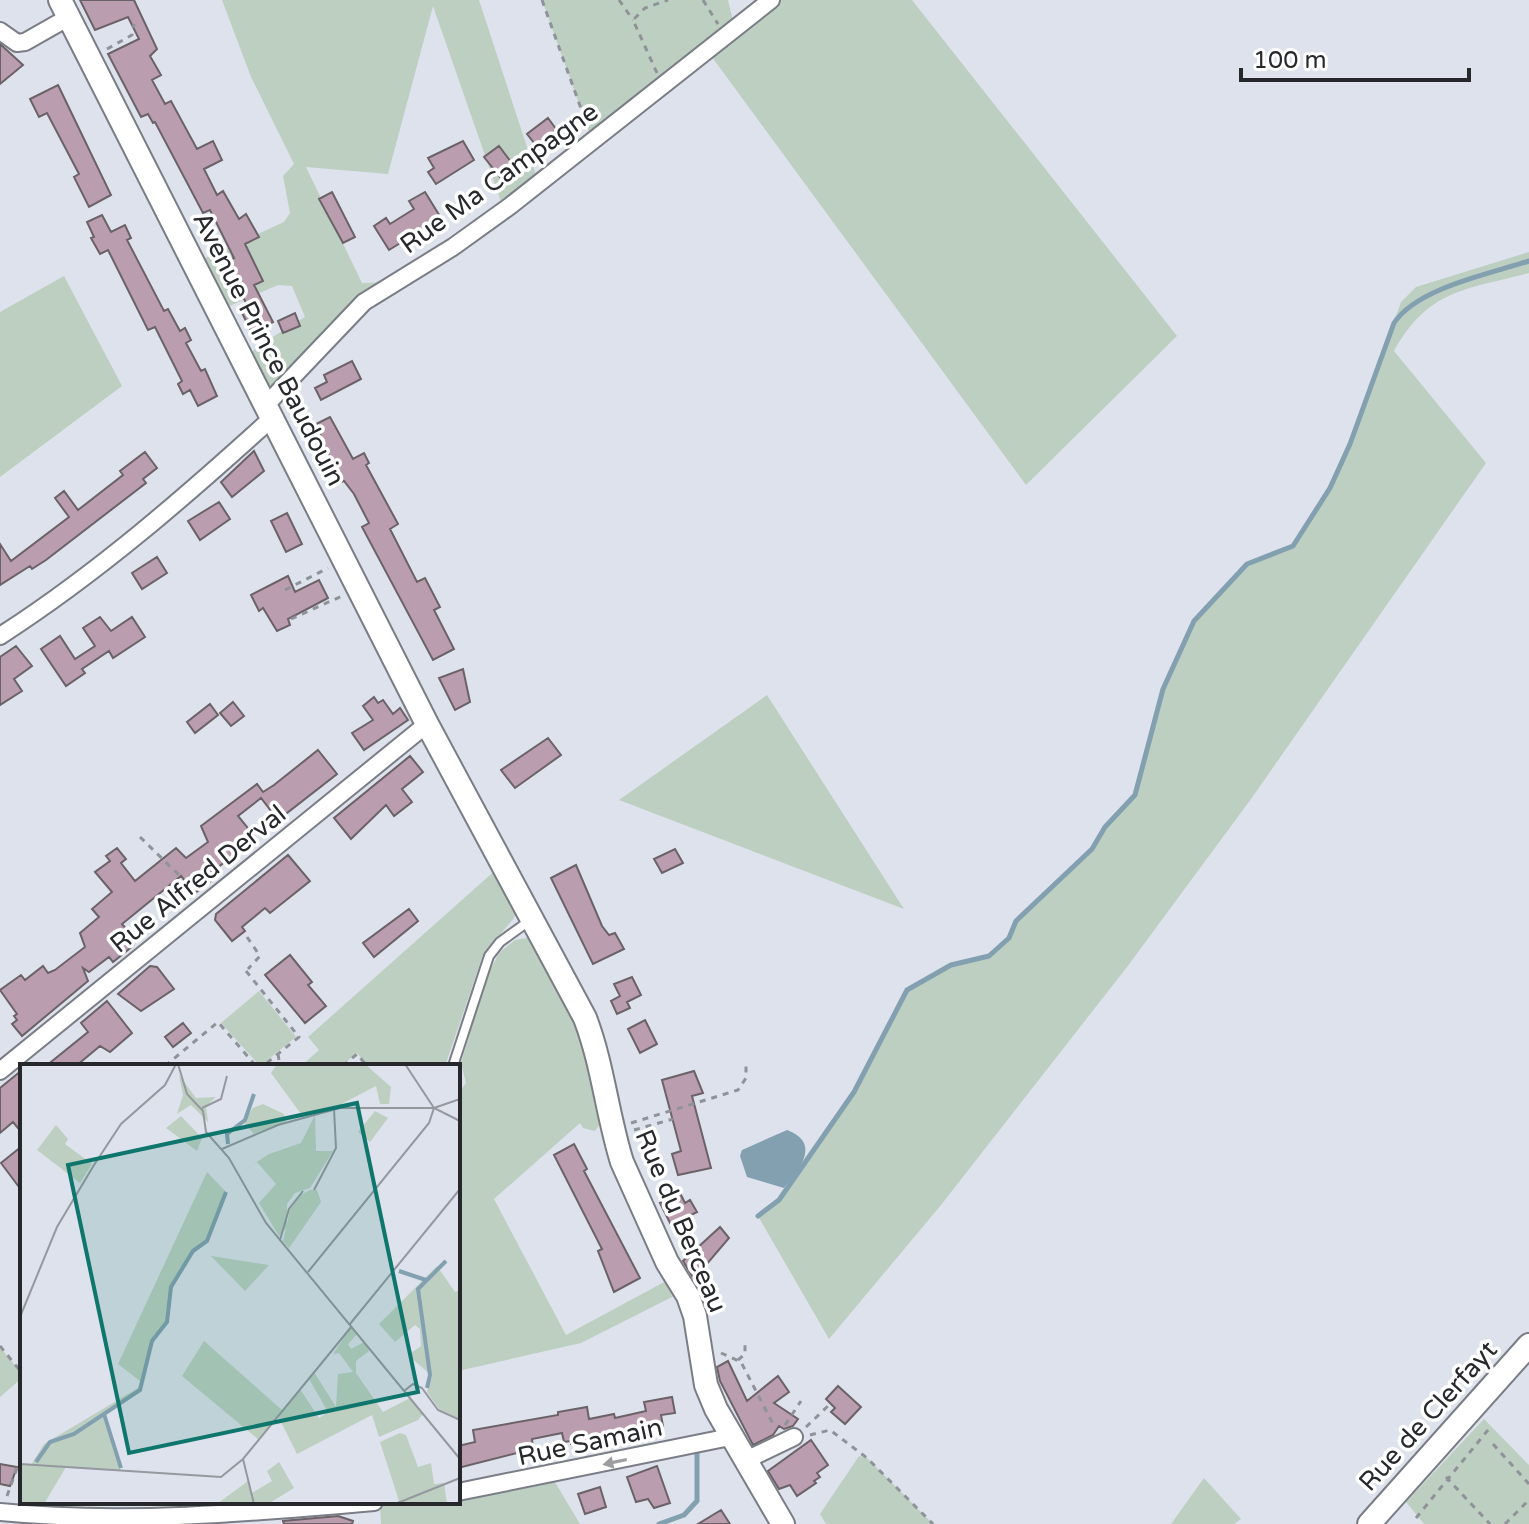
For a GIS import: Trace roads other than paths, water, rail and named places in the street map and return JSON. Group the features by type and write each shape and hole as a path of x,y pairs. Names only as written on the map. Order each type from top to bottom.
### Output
{"street":[{"name":"Rue Ma Campagne","path":"0,636 40,610 180,502 269,412 340,323 364,302 453,247 593,143 771,0"},
{"path":"0,31 17,43 25,42 65,8"},
{"name":"Avenue Prince Baudouin","path":"65,8 427,724"},
{"name":"Rue du Berceau","path":"427,724 585,1018 597,1048 612,1132 640,1205 688,1296 720,1440 744,1461 783,1524"},
{"name":"Rue Alfred Derval","path":"0,1071 427,724"},
{"name":"Rue de Clerfayt","path":"1369,1524 1529,1345"},
{"path":"744,1461 786,1436"},
{"name":"Rue Samain","path":"460,1492 720,1440"},
{"path":"0,1512 48,1518 124,1510 225,1515 351,1504"}],"lane":[{"path":"454,1064 489,956 500,942 533,918"}],"water":[{"path":"787,1130 798,1135 805,1149 801,1165 784,1188 747,1177 740,1156 742,1150"}],"waterway":[{"path":"758,1216 779,1200 854,1092 907,990 951,965 989,956 1009,938 1016,921 1092,849 1105,827 1135,795 1163,689 1194,621 1247,564 1293,546 1330,488 1350,444 1394,323 1419,300 1436,291 1529,261"},
{"path":"659,1524 684,1515 697,1501 697,1454"}]}
